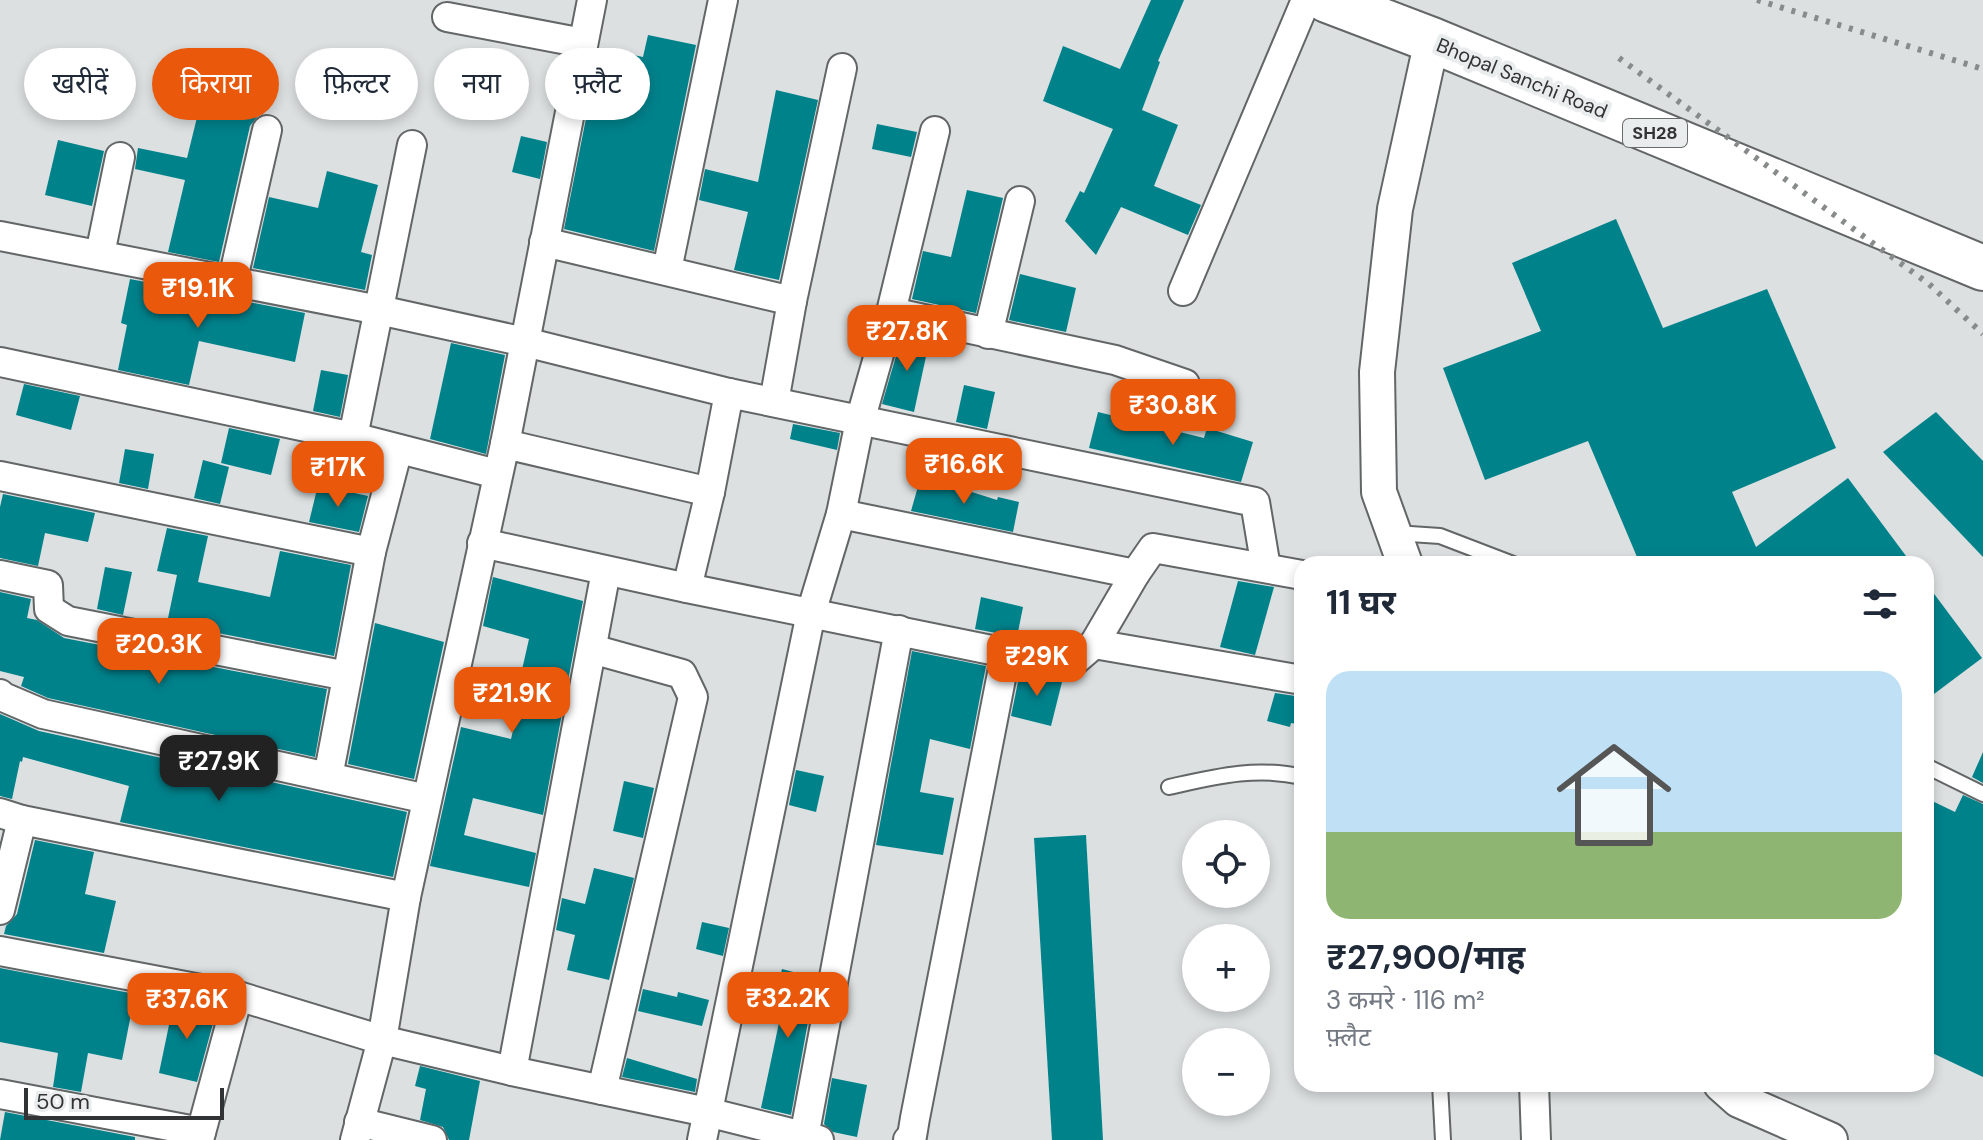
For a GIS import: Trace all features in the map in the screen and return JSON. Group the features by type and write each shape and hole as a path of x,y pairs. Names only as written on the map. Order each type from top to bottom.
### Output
{"main road":[{"name":"Bhopal Sanchi Road","path":"1327,0 1432,40 1983,268"}],"street":[{"path":"432,1140 357,1131 382,1040 406,897 505,444 592,0"},
{"path":"667,270 723,0"},
{"path":"1183,291 1306,0"},
{"path":"447,17 583,43"},
{"path":"1399,548 1379,492 1377,372 1395,209 1432,40"},
{"path":"774,402 792,301 842,68"},
{"path":"232,283 267,130"},
{"path":"702,1140 811,613 841,514 860,421 891,312 935,131"},
{"path":"353,437 412,145"},
{"path":"100,254 120,157"},
{"path":"988,334 1020,201"},
{"path":"0,236 379,310 525,342 729,393 1255,502 1266,568"},
{"path":"544,242 792,301"},
{"path":"891,312 1115,360 1185,384"},
{"path":"0,362 353,437 497,474"},
{"path":"687,588 729,393"},
{"path":"505,444 710,492"},
{"path":"328,777 371,552 398,449"},
{"path":"0,476 371,552"},
{"path":"841,514 1135,574"},
{"path":"482,543 1006,653 1073,662 1094,644 1153,548 1294,573"},
{"path":"512,1071 606,571"},
{"path":"0,575 48,585 49,609 68,621 347,676"},
{"path":"0,951 238,996 382,1040 811,1138 899,630"},
{"path":"1094,644 1294,679"},
{"path":"592,649 682,674 693,697 602,1090"},
{"path":"908,1140 912,1136 1006,653"},
{"path":"0,694 43,714 427,799"},
{"path":"0,910 11,817 406,897"},
{"path":"0,1094 200,1136 238,996"},
{"path":"1534,1092 1536,1140"},
{"path":"1730,1092 1739,1100 1830,1140"}],"lane":[{"path":"1399,548 1440,536 1492,556"},
{"path":"1934,770 1983,794"},
{"path":"1169,787 1234,773 1294,775"},
{"path":"1440,1092 1443,1140"}],"building":[{"path":"1151,0 1184,0 1158,61 1142,110 1178,125 1154,186 1201,205 1188,235 1121,207 1096,255 1065,221 1080,191 1084,193 1113,129 1043,101 1063,46 1120,69"},
{"path":"648,35 696,45 654,251 564,229 586,120 650,120 650,48 645,48"},
{"path":"776,90 818,100 779,280 734,270 748,212 699,200 705,169 758,182"},
{"path":"196,120 255,120 250,126 219,262 168,252 185,180 135,169 138,148 187,158"},
{"path":"877,124 917,132 911,157 872,149"},
{"path":"521,136 547,142 540,179 512,172"},
{"path":"58,140 104,151 92,206 45,195"},
{"path":"327,171 378,185 361,252 372,255 365,290 253,268 269,197 318,208"},
{"path":"967,190 1003,198 976,313 912,299 923,251 951,257"},
{"path":"1616,219 1663,328 1767,289 1836,448 1732,492 1756,547 1848,478 1906,556 1637,556 1588,441 1485,480 1443,368 1541,331 1512,263"},
{"path":"1020,274 1076,288 1066,332 1009,320"},
{"path":"130,279 305,313 295,362 199,341 189,385 118,370 127,325 121,323"},
{"path":"903,332 930,338 914,412 882,404"},
{"path":"451,343 505,355 486,454 430,439"},
{"path":"321,370 348,375 340,417 313,411"},
{"path":"24,384 80,396 71,430 16,415"},
{"path":"964,385 995,392 987,429 956,422"},
{"path":"1098,412 1204,438 1207,428 1253,442 1241,482 1089,448"},
{"path":"1936,412 1983,461 1983,557 1883,452"},
{"path":"793,424 840,433 837,450 790,439"},
{"path":"229,428 280,439 271,475 221,463"},
{"path":"125,449 154,454 148,489 119,483"},
{"path":"203,460 229,467 220,504 194,498"},
{"path":"921,476 997,500 998,497 1019,502 1013,532 911,511"},
{"path":"318,485 368,496 359,532 309,522"},
{"path":"3,494 95,513 88,542 45,533 38,566 0,558"},
{"path":"167,528 208,536 198,582 270,597 280,551 351,565 334,656 167,623 177,575 157,571"},
{"path":"105,567 132,572 123,615 97,609"},
{"path":"493,577 583,601 543,815 473,798 464,835 536,853 529,887 430,866 461,727 511,739 524,684 519,683 529,639 483,626"},
{"path":"1238,581 1274,587 1255,655 1220,647"},
{"path":"0,592 31,599 27,618 37,620 64,638 327,689 315,757 48,698 21,686 24,677 0,671"},
{"path":"1934,594 1982,658 1934,694"},
{"path":"981,597 1023,607 1017,637 975,629"},
{"path":"375,623 444,642 414,779 348,764"},
{"path":"912,651 986,666 970,749 930,739 920,792 954,798 943,855 876,845"},
{"path":"1020,672 1063,678 1051,726 1011,716"},
{"path":"1275,693 1294,696 1294,724 1290,727 1267,721"},
{"path":"0,714 39,731 407,812 393,877 120,822 129,786 23,757 12,799 0,796"},
{"path":"1983,752 1983,783 1972,777"},
{"path":"796,770 824,776 816,812 789,805"},
{"path":"624,781 654,788 643,838 613,831"},
{"path":"1963,795 1983,804 1983,1077 1934,1054 1934,802 1955,812"},
{"path":"1086,835 1103,1140 1052,1140 1034,838"},
{"path":"35,840 94,852 85,894 116,901 104,953 4,934 6,926 17,914"},
{"path":"594,868 634,878 609,980 567,970 575,935 556,930 562,898 585,904"},
{"path":"702,922 729,928 723,956 696,949"},
{"path":"0,968 135,994 122,1060 88,1053 81,1092 53,1087 58,1053 0,1042"},
{"path":"782,969 816,978 791,1115 761,1108 780,1018 770,1016"},
{"path":"643,989 677,997 678,992 709,1000 702,1026 638,1011"},
{"path":"174,1001 217,1009 197,1082 159,1073"},
{"path":"627,1058 697,1079 695,1092 622,1077"},
{"path":"420,1066 480,1081 469,1140 449,1140 443,1127 420,1120 426,1089 415,1086"},
{"path":"832,1078 867,1085 857,1137 833,1132 824,1124"},
{"path":"5,1112 135,1137 135,1140 0,1140"}],"railway":[{"path":"1757,0 1983,69"},
{"path":"1619,58 1929,284 1983,334"}]}
